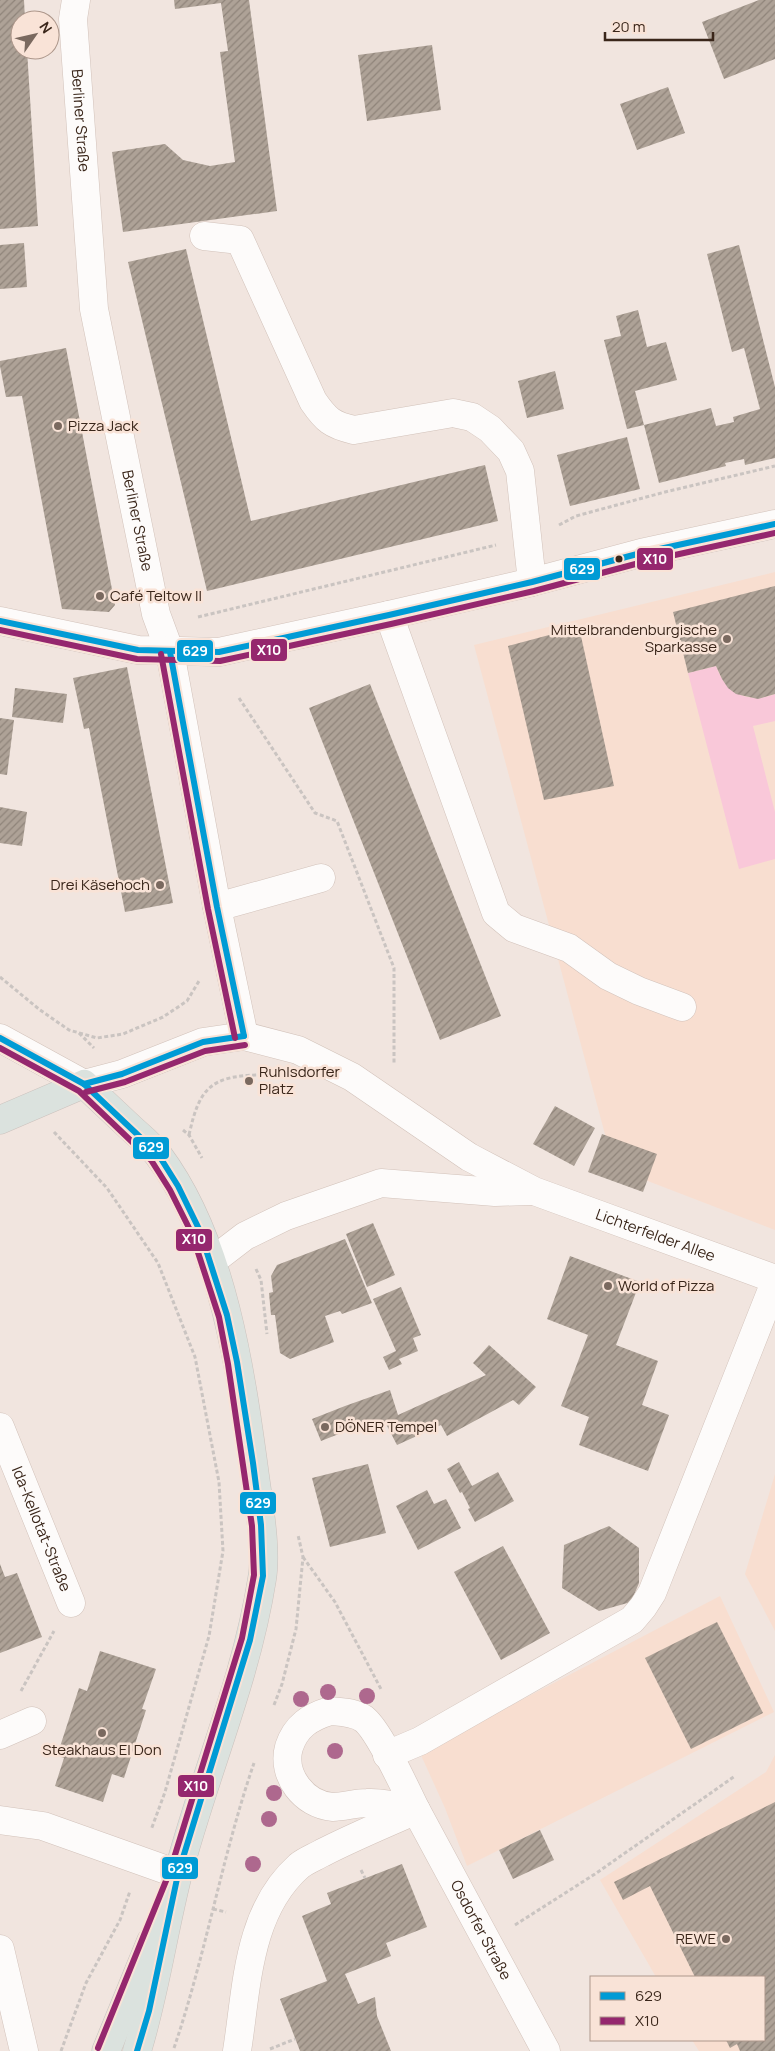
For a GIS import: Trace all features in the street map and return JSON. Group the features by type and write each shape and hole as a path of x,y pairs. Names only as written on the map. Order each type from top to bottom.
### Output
{"main road":[{"path":"0,1120 84,1084 158,1154 178,1186 200,1231 227,1315 237,1362 261,1525 263,1576 250,1640 178,1874 106,2051"},
{"path":"137,2051 149,2011 178,1874"}],"street":[{"name":"Berliner Straße","path":"76,0 73,19 94,309 156,614 170,652 217,907 244,1036"},
{"path":"204,236 240,240 314,401 324,417 338,427 354,430 453,413 472,417 490,429 511,452 520,471 532,582"},
{"path":"0,621 138,650 219,652 389,615 532,582 641,553 775,524"},
{"path":"389,615 496,913 514,928 569,948 608,976 639,991 682,1007"},
{"path":"217,907 321,878"},
{"path":"0,1038 84,1084 122,1074 203,1042 244,1036 298,1050 352,1077 469,1157 534,1191"},
{"path":"211,1262 241,1238 260,1228 286,1216 380,1183 495,1192 534,1191"},
{"name":"Lichterfelder Allee","path":"534,1191 775,1280"},
{"path":"387,1755 420,1741 545,1671 632,1620 643,1607 652,1593 775,1280"},
{"name":"Ida-Kellotat-Straße","path":"0,1427 72,1603"},
{"name":"Osdorfer Straße","path":"416,1810 368,1802 342,1807 318,1804 308,1798 297,1787 290,1774 288,1763 290,1746 298,1729 316,1715 330,1711 346,1712 364,1719 375,1731 546,2051"},
{"path":"0,1735 32,1722"},
{"path":"237,2051 247,1978 262,1917 276,1892 300,1865 344,1841 416,1810"},
{"path":"0,1820 43,1826 178,1874"},
{"path":"0,1948 24,2051"}],"path":[{"path":"197,617 528,537 556,527 576,516 665,492 775,466"},
{"path":"239,698 315,814 337,821 394,968 394,1070"},
{"path":"0,977 44,1014 69,1030 97,1038 123,1034 163,1016"},
{"path":"189,1136 194,1112 205,1090 216,1082 243,1075 263,1075"},
{"path":"66,1144 107,1188 158,1263 195,1357 219,1482 223,1551 209,1636 165,1792 149,1836"},
{"path":"272,1711 282,1684 296,1629 303,1557 335,1602 386,1698"},
{"path":"17,1698 43,1649 72,1603"},
{"path":"174,2051 189,2003 239,1806 256,1755"},
{"path":"487,1943 594,1874 735,1776"},
{"path":"61,2051 86,1983 120,1920 130,1889"},
{"path":"213,1908 226,1912"},
{"path":"266,2051 295,2039"}],"shaded area":[{"path":"775,572 775,1230 614,1168 474,645"},
{"path":"716,666 725,683 739,694 756,698 775,694 775,721 753,726 775,812 775,859 739,869 688,673"},
{"path":"775,1474 775,1631 745,1574"},
{"path":"720,1596 774,1712 467,1866 445,1808 420,1753"},
{"name":"REWE","path":"775,1755 775,2051 699,2051 693,2041 765,2041 765,1976 655,1976 600,1880 766,1772"}],"building":[{"path":"0,0 24,0 24,10 10,10 10,60 28,60 38,226 0,229"},
{"path":"174,0 249,0 277,211 123,232 112,152 165,144 183,160 210,166 235,162 220,52 228,51 221,3 175,9"},
{"path":"759,0 775,0 775,59 724,79 702,22"},
{"path":"432,45 441,110 367,121 358,55"},
{"path":"668,87 685,133 637,150 620,104"},
{"path":"24,243 27,287 0,289 0,245"},
{"path":"739,245 775,387 775,458 745,465 744,459 725,463 726,466 659,483 644,425 711,408 716,426 734,422 733,417 760,409 744,348 732,352 707,254"},
{"path":"186,249 251,521 485,465 498,521 207,591 128,262"},
{"path":"638,310 647,347 666,342 677,380 635,391 644,425 627,429 604,340 621,336 616,316"},
{"path":"66,348 115,605 109,612 62,609 22,396 6,397 0,366 0,361"},
{"path":"555,371 564,409 527,418 518,381"},
{"path":"627,437 640,489 570,506 557,455"},
{"name":"Mittelbrandenburgische Sparkasse","path":"775,586 775,694 758,699 736,694 728,688 716,666 688,673 673,612"},
{"path":"579,627 614,786 544,800 508,646"},
{"path":"127,667 173,903 125,912 89,728 84,729 73,678"},
{"path":"370,684 501,1016 440,1040 309,708"},
{"path":"15,688 67,694 63,723 12,717"},
{"path":"0,718 14,720 7,775 0,774"},
{"path":"0,807 27,812 22,846 0,843"},
{"path":"555,1106 595,1128 574,1166 533,1144"},
{"path":"602,1134 657,1154 643,1192 588,1172"},
{"path":"373,1223 395,1275 367,1287 346,1234"},
{"path":"345,1239 372,1303 342,1314 340,1311 325,1316 334,1342 290,1359 280,1353 275,1315 271,1315 269,1293 273,1292 271,1276 277,1265"},
{"path":"570,1256 640,1282 616,1345 658,1361 642,1405 669,1415 648,1471 579,1445 589,1417 561,1406 588,1335 547,1319"},
{"path":"401,1287 421,1335 413,1338 418,1351 399,1359 402,1364 389,1370 383,1357 396,1351 373,1299"},
{"path":"489,1345 536,1387 519,1405 513,1400 447,1436 441,1425 397,1445 385,1422 354,1428 321,1441 312,1419 390,1390 398,1415 486,1375 473,1363"},
{"path":"459,1462 472,1486 498,1472 514,1501 475,1522 462,1492 460,1493 447,1469"},
{"path":"368,1464 386,1533 330,1547 312,1478"},
{"path":"427,1490 434,1504 446,1499 461,1528 418,1550 396,1506"},
{"path":"609,1526 639,1548 639,1583 631,1602 599,1611 562,1588 564,1545"},
{"path":"503,1546 550,1633 501,1660 454,1572"},
{"path":"0,1564 5,1577 17,1573 42,1637 0,1653"},
{"path":"717,1622 763,1713 691,1749 645,1658"},
{"name":"Steakhaus El Don","path":"100,1651 156,1669 142,1709 146,1710 124,1778 112,1774 103,1802 55,1786 64,1758 57,1756 79,1688 87,1691"},
{"name":"REWE","path":"775,1802 775,2051 740,2051 737,2044 730,2048 726,2041 765,2041 765,1976 695,1976 650,1886 623,1900 614,1882"},
{"path":"540,1830 554,1860 513,1879 499,1850"},
{"path":"402,1864 427,1927 386,1943 391,1956 345,1974 358,2004 375,1997 377,2016 391,2051 300,2051 280,1999 327,1981 302,1916 331,1904 327,1893"}],"transit line":[{"name":"629","path":"0,621 138,650 219,652 389,615 532,582 641,553 775,524"},
{"name":"X10","path":"0,630 137,659 220,661 391,624 534,591 643,562 775,533"},
{"name":"629","path":"170,652 217,907 244,1036"},
{"name":"X10","path":"161,654 208,909 235,1038"},
{"name":"629","path":"84,1084 122,1074 203,1042 244,1036"},
{"name":"629","path":"0,1038 84,1084 158,1154 178,1186 200,1231 227,1315 237,1362 253,1463 261,1525 263,1576 250,1640 178,1874 149,2011 137,2051"},
{"name":"X10","path":"86,1092 125,1082 205,1051 245,1045"},
{"name":"X10","path":"0,1048 79,1091 151,1160 170,1190 192,1234 219,1317 228,1364 252,1526 254,1575 242,1638 170,1871 98,2048"}],"place":[{"name":"Pizza Jack","path":"58,426"},
{"name":"Café Teltow II","path":"100,596"},
{"name":"Mittelbrandenburgische Sparkasse","path":"727,639"},
{"name":"Drei Käsehoch","path":"160,885"},
{"name":"Ruhlsdorfer Platz","path":"249,1081"},
{"name":"World of Pizza","path":"608,1286"},
{"name":"DÖNER Tempel","path":"325,1427"},
{"name":"Steakhaus El Don","path":"102,1733"},
{"name":"REWE","path":"726,1939"}]}
